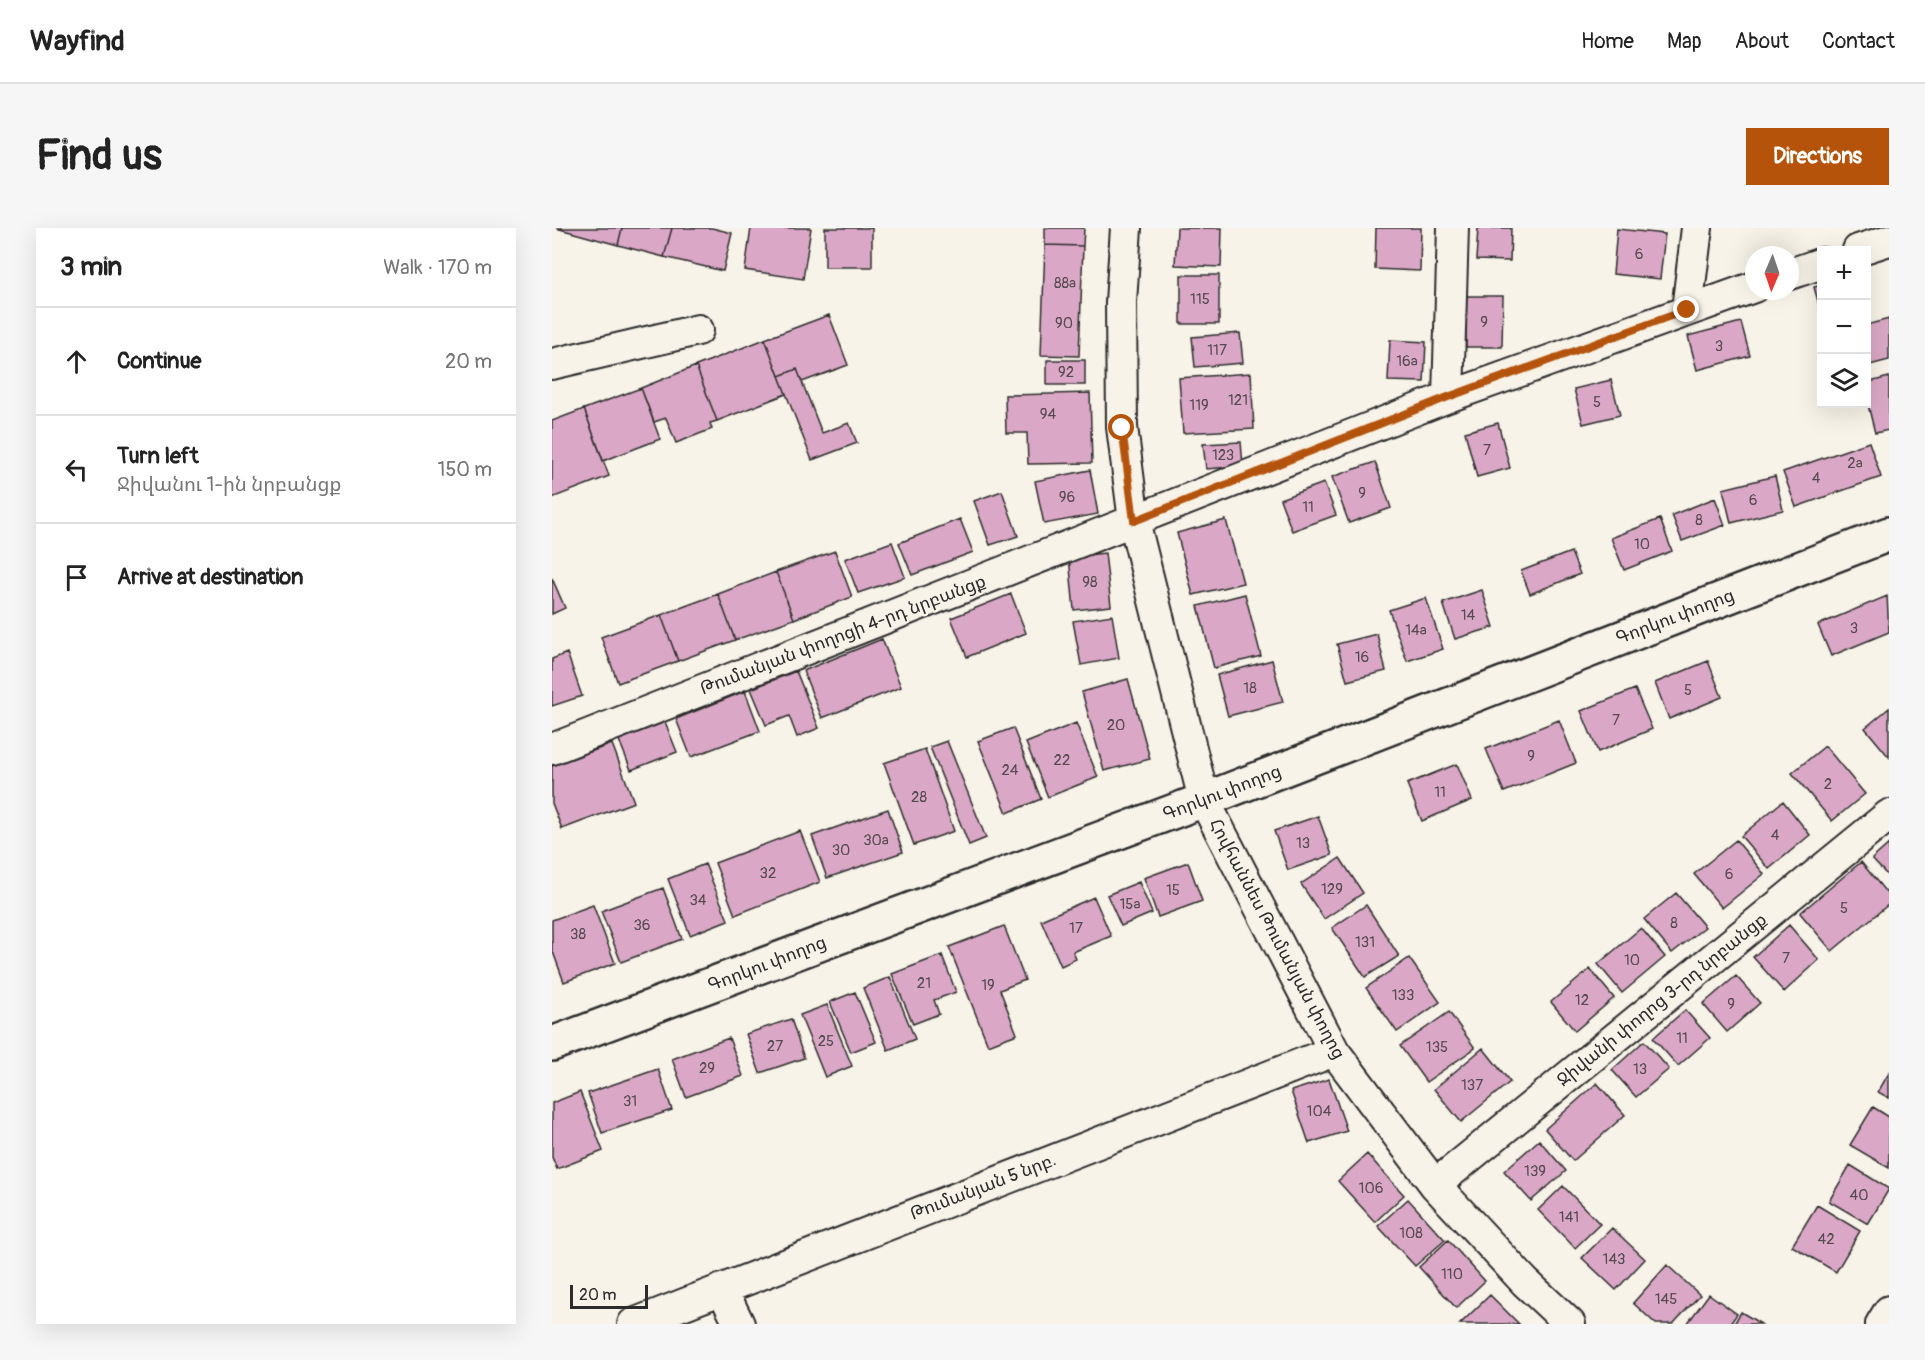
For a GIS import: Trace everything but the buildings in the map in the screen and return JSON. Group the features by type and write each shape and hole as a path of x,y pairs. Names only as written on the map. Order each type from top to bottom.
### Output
{"street":[{"name":"Հովհաննես Թումանյան փողոց","path":"1126,228 1121,302 1122,428 1134,521 1204,800 1334,1051 1435,1185 1525,1282 1569,1324"},
{"path":"1448,397 1454,228"},
{"path":"1687,310 1697,228"},
{"path":"1870,246 1889,240"},
{"path":"1799,271 1817,264"},
{"name":"Թումանյան փողոցի 4-րդ նրբանցք","path":"552,749 1448,397 1745,290"},
{"path":"552,364 698,330"},
{"name":"Գորկու փողոց","path":"552,1044 1204,800 1889,534"},
{"name":"Ջիվանի փողոց 3-րդ նրբանցք","path":"1435,1185 1889,815"},
{"name":"Թումանյան 5 նրբ.","path":"633,1324 1334,1051"},
{"path":"722,1288 739,1324"},
{"path":"1881,1324 1889,1311"}],"route":[{"path":"1122,428 1134,521 1448,397 1687,310"}]}
